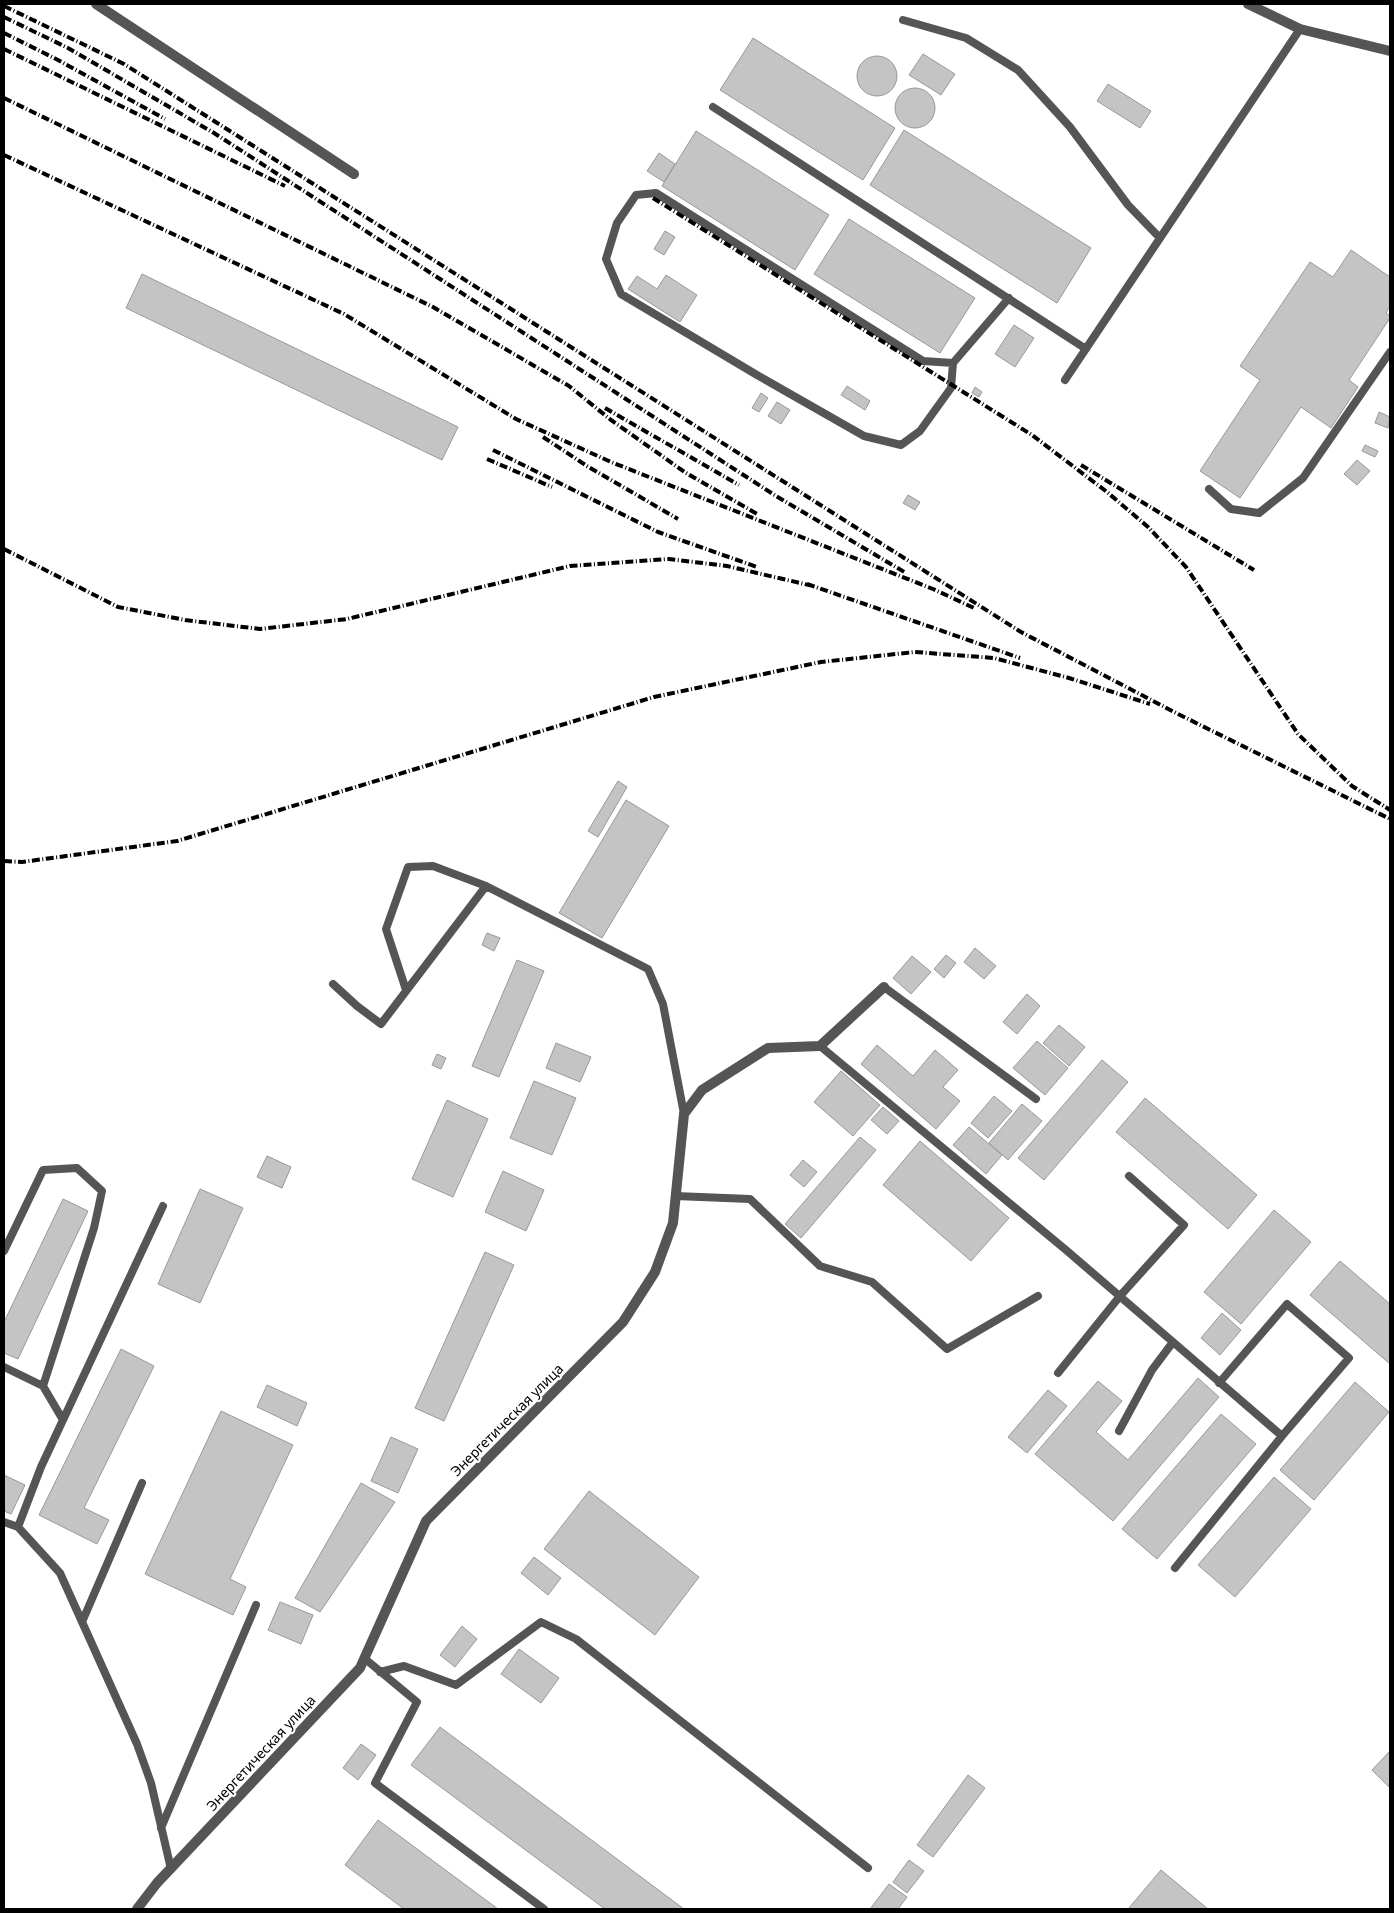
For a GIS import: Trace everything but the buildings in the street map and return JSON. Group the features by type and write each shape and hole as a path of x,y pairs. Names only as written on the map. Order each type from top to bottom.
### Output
{"street":[{"path":"96,4 354,174"},
{"path":"1248,4 1300,29 1390,51"},
{"path":"684,1114 702,1090 768,1048 820,1046 884,987"},
{"name":"Энергетическая улица","path":"137,1909 171,1869 360,1668 426,1521 623,1322 655,1272 673,1223 684,1114"}],"lane":[{"path":"903,20 966,38 1018,70 1070,127 1128,205 1160,238"},
{"path":"1065,380 1300,29"},
{"path":"714,107 1086,349"},
{"path":"953,363 923,361 656,193 636,195 617,223 606,258 621,294 757,376 864,436 901,445 920,431 951,388 953,363 1009,298"},
{"path":"1209,489 1231,509 1259,513 1303,478 1390,352"},
{"path":"406,990 386,929 408,867 433,866 486,886 648,969 663,1004 684,1114"},
{"path":"333,984 381,1024 486,886"},
{"path":"884,987 1036,1099"},
{"path":"820,1046 1120,1296 1282,1436"},
{"path":"4,1251 43,1170 77,1168 102,1192 94,1228 43,1386"},
{"path":"1058,1373 1120,1296 1184,1225 1129,1176"},
{"path":"675,1196 750,1199 820,1266 872,1282 947,1349 1038,1296"},
{"path":"18,1527 41,1467 163,1206"},
{"path":"1175,1568 1282,1436 1349,1358 1287,1304 1219,1382"},
{"path":"1119,1431 1152,1370 1173,1342"},
{"path":"4,1367 43,1386 63,1420"},
{"path":"82,1622 142,1483"},
{"path":"4,1522 18,1527 60,1573 137,1744 151,1783 171,1869"},
{"path":"162,1828 256,1605"},
{"path":"380,1672 404,1666 456,1685 542,1622 576,1639 868,1868"},
{"path":"364,1658 417,1702 375,1783 544,1909"}],"railway":[{"path":"4,6 124,64 1021,632 1178,714 1390,819"},
{"path":"4,17 68,48 214,133 776,496 906,573"},
{"path":"4,33 58,60 165,119"},
{"path":"4,49 285,186"},
{"path":"4,98 433,307 569,386 611,420 686,473 757,514"},
{"path":"4,155 344,314 516,419 611,462 933,589 974,608"},
{"path":"653,198 1032,435 1107,492 1148,527 1186,567 1298,734 1352,786 1390,810"},
{"path":"605,408 739,485"},
{"path":"543,437 587,466 678,519"},
{"path":"493,450 658,532 757,567"},
{"path":"487,459 552,487"},
{"path":"1081,465 1254,570"},
{"path":"4,549 118,607 185,620 260,629 347,619 570,566 669,559 727,566 813,586"},
{"path":"807,584 1020,658"},
{"path":"4,861 22,862 177,841 654,697 821,662 915,652 994,658 1069,678 1150,704"}]}
